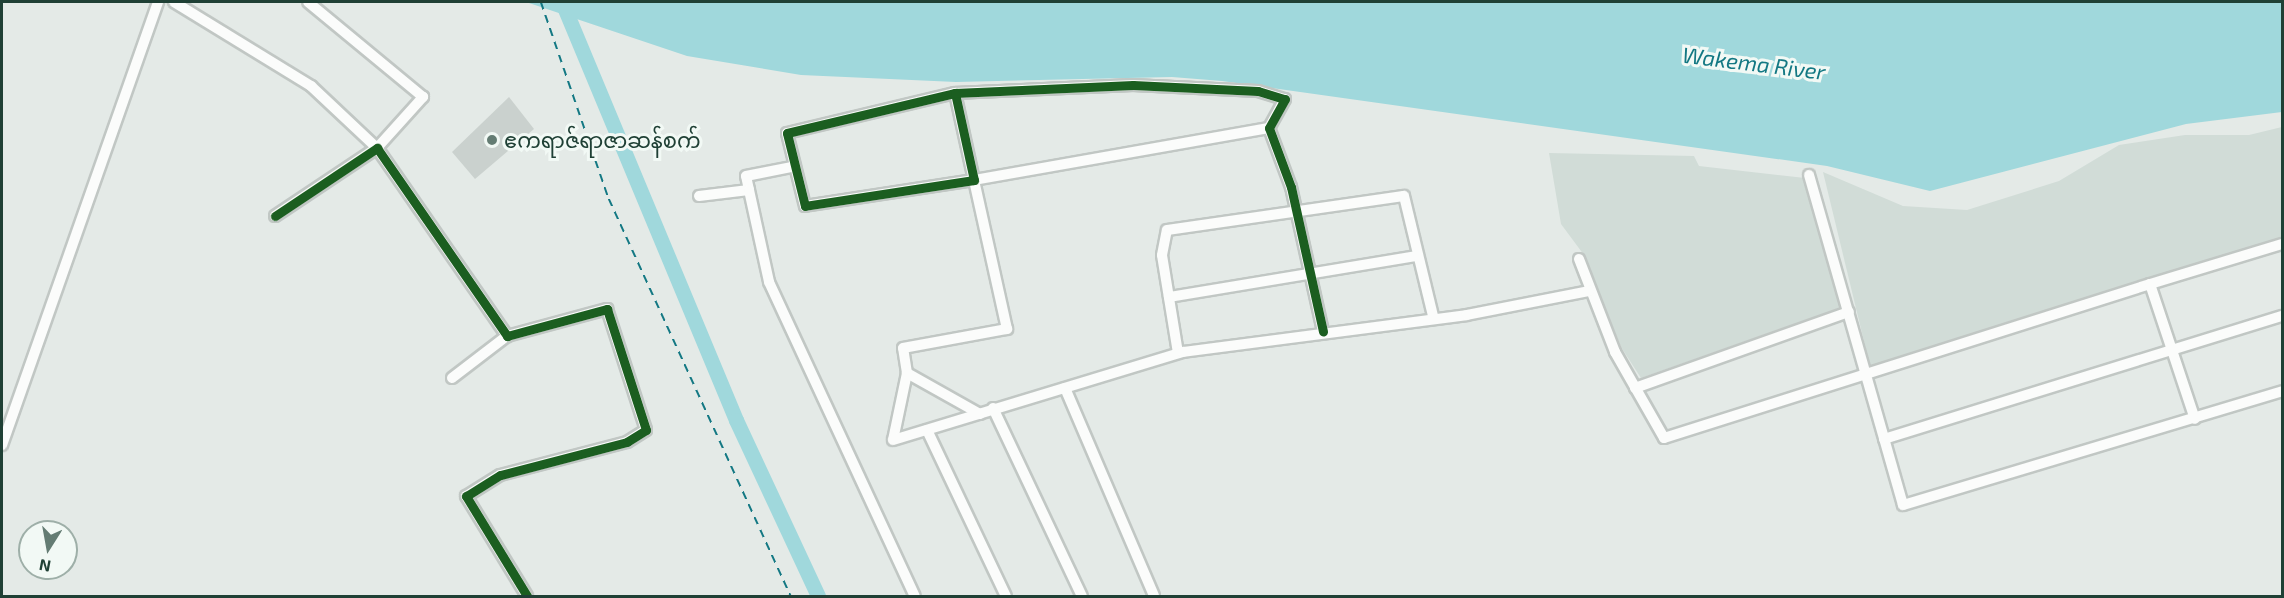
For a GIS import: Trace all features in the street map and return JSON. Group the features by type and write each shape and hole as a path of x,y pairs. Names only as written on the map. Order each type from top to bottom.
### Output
{"street":[{"path":"2,445 158,2"},
{"path":"174,2 311,86 376,148 507,336"},
{"path":"275,216 376,148 423,97 308,2"},
{"path":"1269,128 974,180 805,206 792,167 787,133 955,93 1133,86 1258,91 1285,99 1269,128 1297,211 1323,331"},
{"path":"955,93 1007,329 903,348 907,373 893,440 1178,353 1433,316 1467,315 1589,291"},
{"path":"792,167 746,176 769,282 915,597"},
{"path":"1809,175 1903,506 2283,391"},
{"path":"699,196 748,190"},
{"path":"1178,353 1162,255 1167,230 1297,211 1404,196 1433,316"},
{"path":"1579,259 1589,291 1635,388 1664,438 2283,244"},
{"path":"1169,297 1417,256"},
{"path":"2150,284 2195,419"},
{"path":"452,378 507,336 607,309 646,430 627,442 500,475 466,496 526,597"},
{"path":"1635,388 1849,312"},
{"path":"1884,439 2283,316"},
{"path":"907,373 980,414"},
{"path":"1065,388 1154,597"},
{"path":"993,408 1082,597"},
{"path":"927,430 1005,597"}],"shaded area":[{"path":"2282,127 2282,237 1870,366 1823,172 1903,206 1967,210 2059,181 2119,145 2185,135 2249,135"},
{"path":"1549,153 1694,156 1699,166 1805,178 1840,308 1641,378 1621,347 1584,255 1561,224"}],"water":[{"name":"Wakema River","path":"526,2 2282,2 2282,112 2186,124 1930,191 1827,166 1222,81 1172,77 956,82 801,75 687,56"}],"building":[{"name":"ဧကရာဇ်ရာဇာဆန်စက်","path":"509,97 534,129 475,179 452,152"}],"waterway":[{"path":"562,2 736,420 818,596"}],"ferry route":[{"path":"541,2 609,199 791,596"}],"cycle path":[{"path":"955,93 974,180 805,206 787,133 955,93 1133,85 1258,91 1285,99 1269,128 1291,187 1323,331"},
{"path":"275,216 377,148 507,336 607,309 646,430 627,442 500,475 466,496 527,596"}],"place":[{"name":"ဧကရာဇ်ရာဇာဆန်စက်","path":"492,140"}]}
